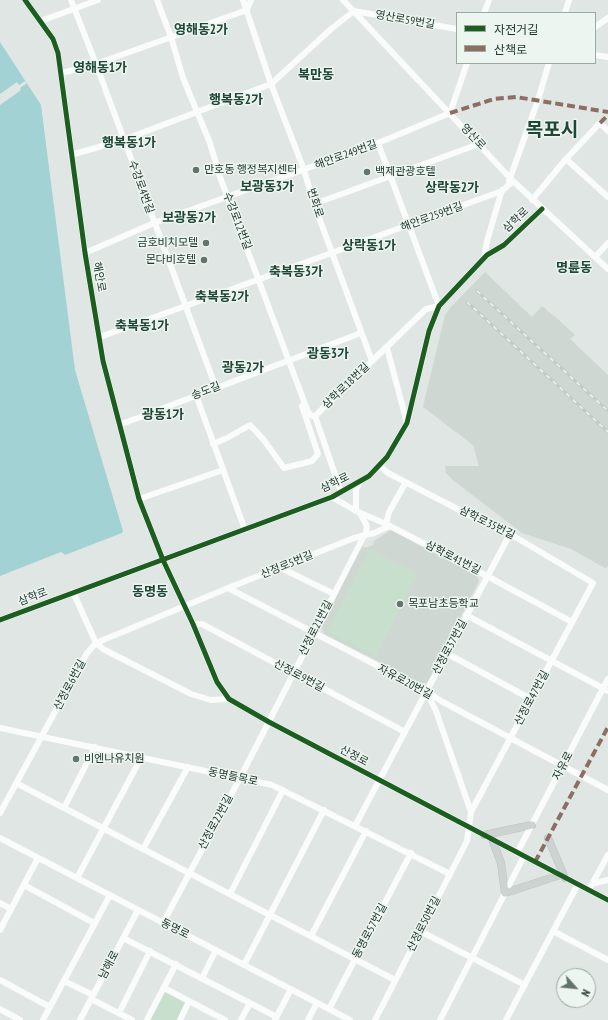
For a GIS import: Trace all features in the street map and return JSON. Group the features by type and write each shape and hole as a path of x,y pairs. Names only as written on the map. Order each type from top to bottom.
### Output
{"main road":[{"path":"484,835 532,824"},
{"path":"492,839 501,863 505,893 563,876 548,838"}],"street":[{"name":"해안로","path":"24,0 41,21 55,46 62,73 71,156 103,361 139,498 163,560"},
{"name":"수강로4번길","path":"71,0 216,388"},
{"path":"41,21 98,0"},
{"name":"수강로12번길","path":"156,0 171,37 183,78 198,112 227,196 301,394 308,412 312,416 315,416"},
{"name":"번화로","path":"243,0 271,84 304,170 314,204 372,361"},
{"path":"62,73 96,64 247,10 251,0"},
{"name":"영산로","path":"343,0 512,180 608,269"},
{"path":"484,12 489,0"},
{"path":"565,12 569,0"},
{"path":"71,156 123,140 271,84 331,29 354,11"},
{"name":"영산로59번길","path":"354,11 456,29"},
{"path":"596,26 608,18"},
{"path":"596,55 608,57"},
{"path":"450,113 467,64"},
{"path":"484,258 486,242 502,191 512,180 549,64"},
{"name":"해안로249번길","path":"85,253 154,223 378,143 450,113"},
{"path":"532,200 566,159 600,123 608,131"},
{"path":"378,143 439,306"},
{"path":"314,204 478,144"},
{"path":"566,159 608,197"},
{"name":"해안로259번길","path":"100,337 502,191"},
{"name":"삼학로","path":"0,620 332,497 359,483 380,466 394,447 407,423 429,331 439,306 484,258 504,245 542,209"},
{"path":"595,257 608,243"},
{"name":"삼학로18번길","path":"341,492 315,416 426,309 439,306"},
{"name":"송도길","path":"119,425 361,333"},
{"path":"387,348 407,423"},
{"path":"213,444 227,438 250,424 284,468 312,461 318,454 298,397 301,394"},
{"path":"196,395 245,530"},
{"name":"삼학로35번길","path":"380,466 406,482 510,534 593,583"},
{"path":"139,498 223,470"},
{"path":"388,525 389,512 406,482"},
{"path":"359,483 356,490 358,512 367,526 364,534"},
{"name":"삼학로41번길","path":"332,497 358,512 388,525 487,576 572,622"},
{"name":"산정로5번길","path":"185,605 364,534 374,533 388,525"},
{"name":"산정로21번길","path":"268,722 294,674 364,534"},
{"name":"산정로37번길","path":"355,826 510,534"},
{"name":"산정로","path":"163,560 185,605 217,682 229,699 268,722 517,853 578,884 591,887 608,900"},
{"path":"281,568 334,594"},
{"name":"산정로47번길","path":"471,812 593,583"},
{"name":"자유로20번길","path":"228,588 426,691 441,701 608,790"},
{"path":"73,592 96,643 103,649 191,694 211,700 229,699"},
{"name":"산정로6번길","path":"0,813 87,653 96,643 185,605"},
{"path":"466,616 606,690"},
{"name":"산정로9번길","path":"193,624 202,624 405,732"},
{"path":"446,653 531,699"},
{"name":"자유로","path":"517,853 563,766 606,690 608,679"},
{"path":"426,691 436,711 471,812"},
{"name":"산정로22번길","path":"163,923 268,722"},
{"name":"동명들목로","path":"0,728 240,778 283,790 450,874"},
{"path":"64,808 95,747"},
{"path":"77,878 141,758"},
{"path":"143,849 188,767"},
{"path":"16,783 395,980"},
{"path":"230,894 283,790"},
{"path":"244,965 324,810"},
{"name":"산정로50번길","path":"375,1020 467,840 471,812"},
{"path":"311,936 366,831"},
{"path":"0,847 2,839"},
{"name":"동명로","path":"2,839 350,1020"},
{"name":"동명로57번길","path":"329,1009 410,853"},
{"path":"591,887 608,855"},
{"path":"440,1020 524,856"},
{"path":"0,930 38,858"},
{"path":"591,887 608,880"},
{"path":"506,1020 578,884"},
{"path":"24,885 94,924"},
{"path":"43,1020 110,895"},
{"path":"0,903 11,909"},
{"name":"남해로","path":"80,1020 138,910"},
{"path":"420,931 525,985"},
{"path":"553,931 608,960"},
{"path":"124,938 176,964 276,1018 291,990"},
{"path":"202,978 216,950"},
{"path":"119,1013 150,951"},
{"path":"147,1020 176,964"},
{"path":"0,980 50,1007"},
{"path":"64,981 132,1020"},
{"path":"164,988 189,1001 214,1018 225,1020"},
{"path":"180,1020 189,1001"},
{"path":"241,1020 250,1003"},
{"path":"308,1020 317,1003"},
{"path":"0,1010 20,1020"}],"shaded area":[{"path":"485,272 532,317 542,306 560,321 575,335 570,339 608,375 608,566 605,568 571,549 522,533 454,481 446,473 445,466 479,466 473,445 423,407 445,315"},
{"name":"목포남초등학교","path":"391,530 477,576 479,581 427,683 421,683 324,634 322,627 361,545 365,548 373,545 374,541"}],"green space":[{"path":"370,550 418,574 376,657 327,632"},
{"path":"164,991 186,1002 177,1020 149,1020"}],"water":[{"path":"0,42 41,105 75,370 123,531 122,533 65,555 61,552 0,576"}],"pier":[{"path":"25,81 27,83 20,88 21,90 0,105 0,94 17,82 19,85"}],"railway":[{"path":"477,291 608,411"},
{"path":"467,302 608,432"}],"marked path":[{"path":"450,113 494,99 516,97 608,112"},
{"path":"600,123 608,115"},
{"path":"535,862 608,727"}],"cycle path":[{"path":"25,0 53,39 58,53 85,253 103,361 139,499 163,560 193,624 217,682 229,699 269,722 608,900"},
{"path":"0,620 332,497 369,476 387,457 407,423 429,331 439,306 487,255 504,245 542,209"}],"place":[{"name":"만호동 행정복지센터","path":"196,170"},
{"name":"백제관광호텔","path":"367,172"},
{"name":"금호비치모텔","path":"206,243"},
{"name":"몬다비호텔","path":"204,260"},
{"name":"목포남초등학교","path":"400,604"},
{"name":"비엔나유치원","path":"76,759"}],"district":[{"name":"영해동2가","path":"201,30"},
{"name":"영해동1가","path":"100,68"},
{"name":"복만동","path":"316,75"},
{"name":"행복동2가","path":"236,100"},
{"name":"목포시","path":"552,131"},
{"name":"행복동1가","path":"129,143"},
{"name":"보광동3가","path":"267,187"},
{"name":"상락동2가","path":"452,188"},
{"name":"보광동2가","path":"189,218"},
{"name":"상락동1가","path":"369,246"},
{"name":"명륜동","path":"574,268"},
{"name":"축복동3가","path":"296,272"},
{"name":"축복동2가","path":"222,297"},
{"name":"축복동1가","path":"142,326"},
{"name":"광동3가","path":"328,354"},
{"name":"광동2가","path":"243,368"},
{"name":"광동1가","path":"163,415"},
{"name":"동명동","path":"150,592"}]}
